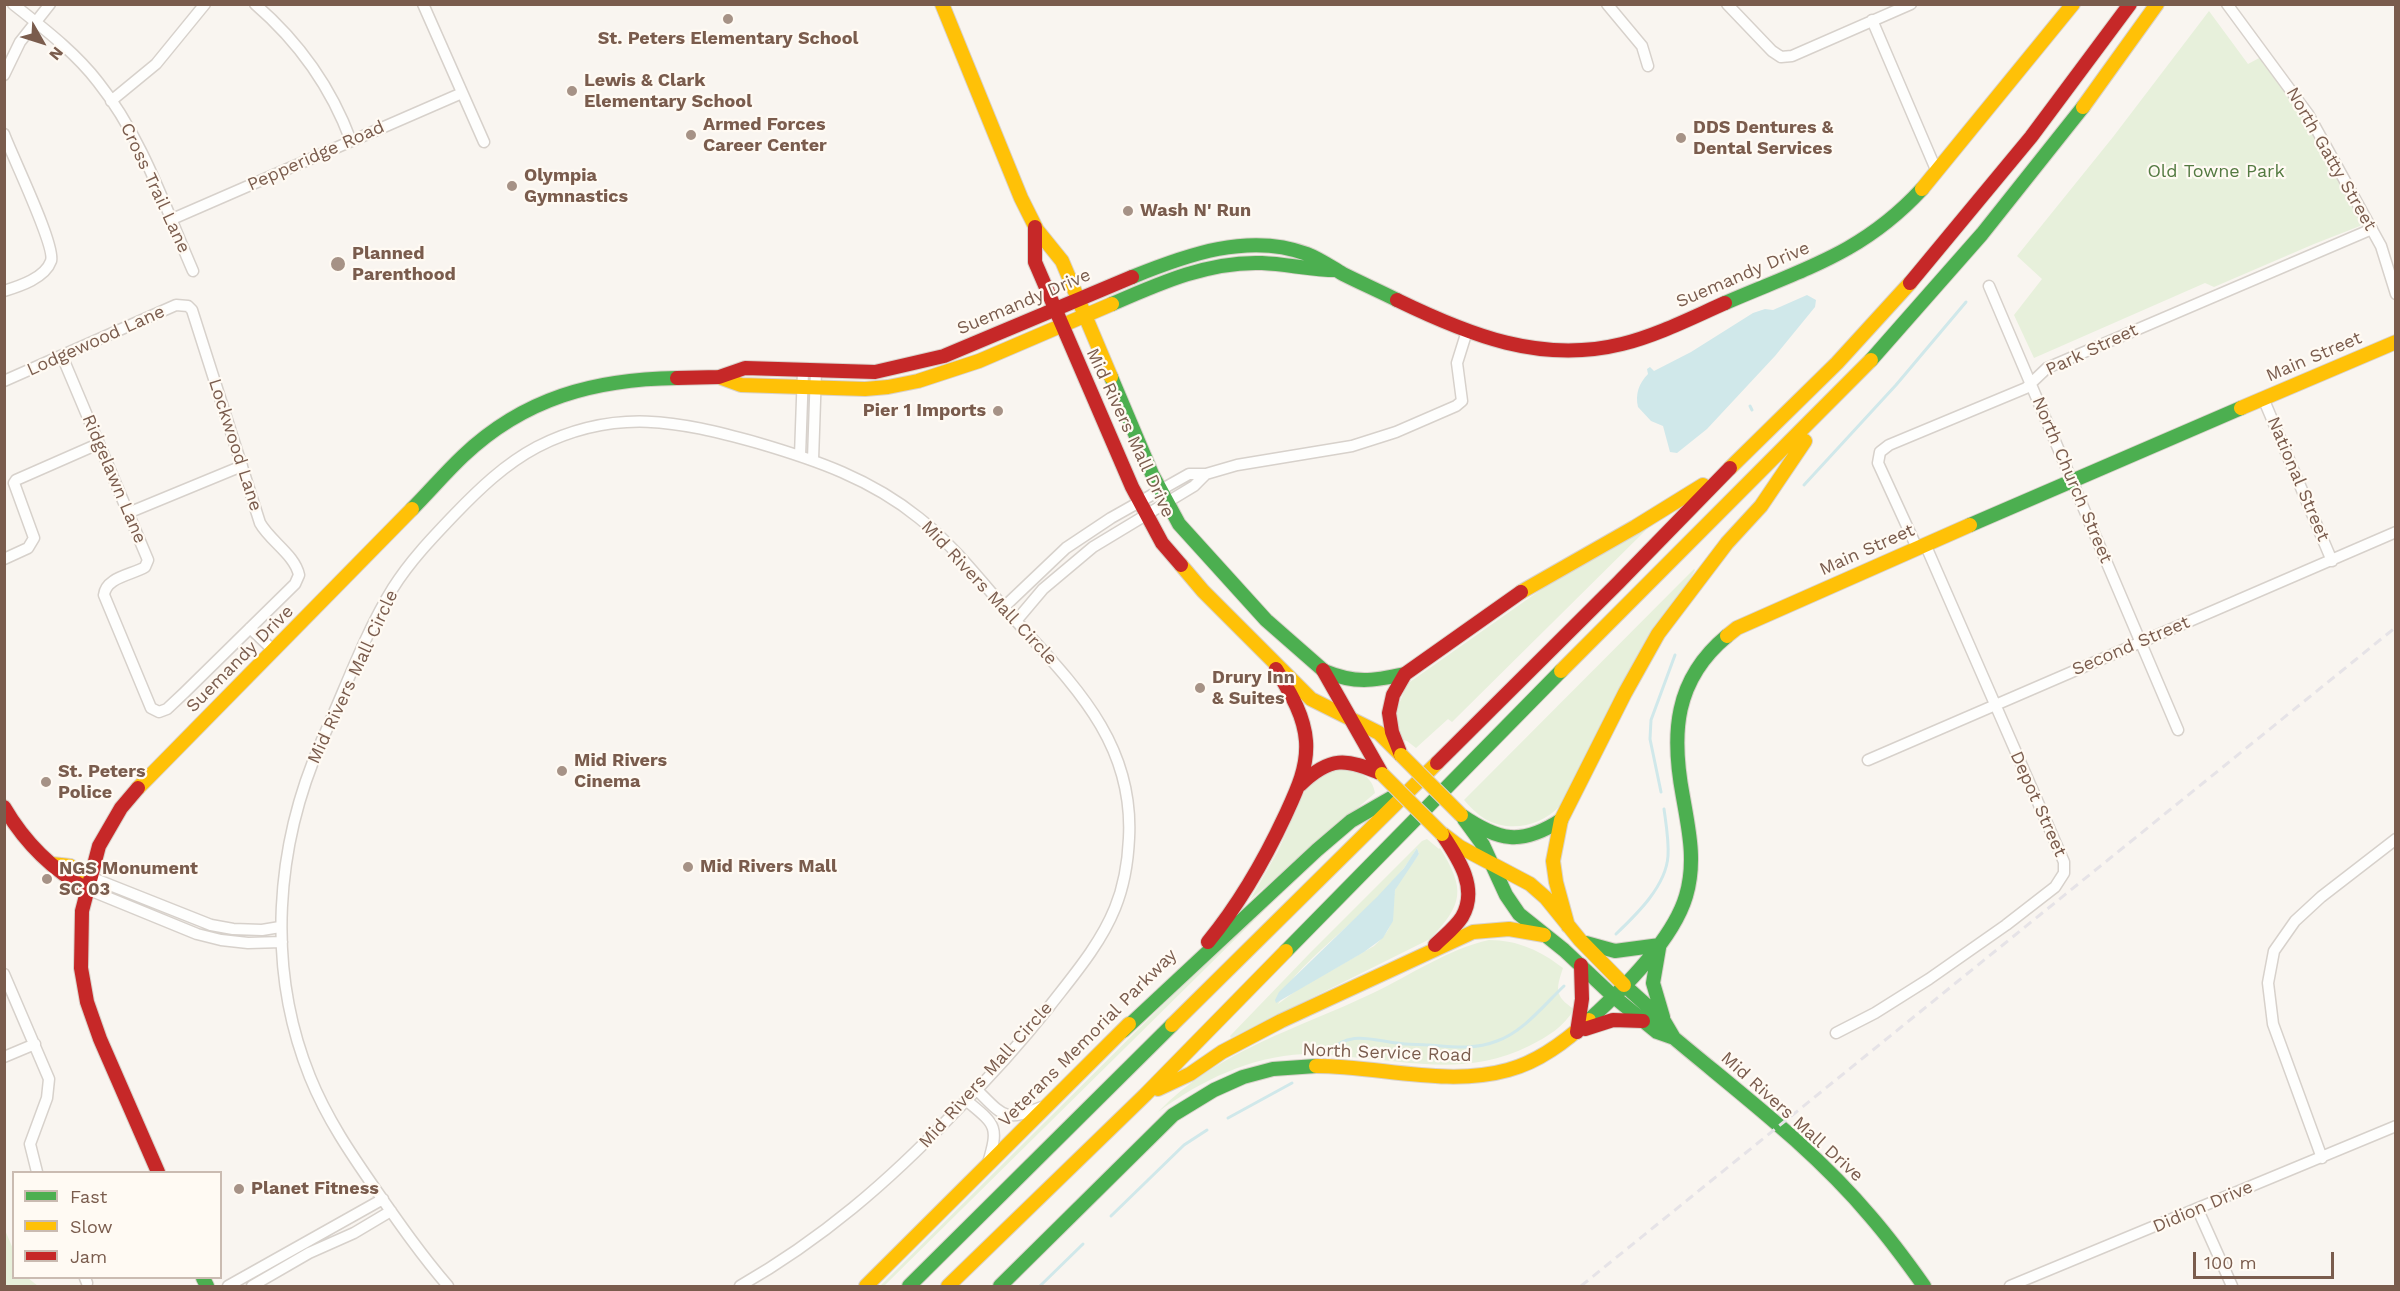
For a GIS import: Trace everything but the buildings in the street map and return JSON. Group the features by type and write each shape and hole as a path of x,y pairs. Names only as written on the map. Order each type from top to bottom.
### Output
{"main road":[{"name":"Mid Rivers Mall Drive","path":"942,4 1004,160 1035,227 1058,253 1161,489 1179,524 1266,620 1324,671 1382,774 1442,834 1460,847 1530,884 1546,898 1580,940 1624,985 1664,1021 1674,1038 1780,1126 1848,1189 1906,1258 1924,1287"},
{"name":"Suemandy Drive","path":"157,1171 100,1040 84,990 80,945 82,911 99,846 131,795 464,455 516,416 564,395 610,382 655,378 719,377 745,368 875,372 921,363 944,356 1178,258 1209,250 1246,246 1285,248 1318,257 1336,270 1498,343 1551,351 1606,348 1636,340 1852,247 1888,223 1912,202 2073,4"},
{"path":"909,1287 1618,583 1726,471 1818,383 1922,270 2026,143 2130,4"},
{"path":"948,1287 1145,1095 1413,820 1830,404 1916,311 2002,209 2086,102 2157,4"},
{"name":"Mid Rivers Mall Drive","path":"1035,227 1035,262 1140,502 1162,543 1181,567 1311,699 1379,733 1461,815 1479,838 1506,895 1519,914 1581,965 1643,1021 1657,1032 1674,1038"},
{"name":"Suemandy Drive","path":"719,377 741,385 866,389 918,381 979,361 1194,271 1229,265 1262,263 1313,270 1336,270"},
{"name":"Main Street","path":"1613,996 1659,945 1676,921 1691,874 1691,837 1677,761 1677,720 1684,692 1697,667 1716,644 1737,628 1921,546 2396,342"},
{"path":"1568,926 1553,861 1561,820 1625,693 1658,634 1721,551 1761,506 1830,404"},
{"path":"1401,755 1390,728 1387,712 1394,690 1405,674 1535,582 1652,517 1726,471"},
{"name":"Veterans Memorial Parkway","path":"866,1287 1209,941 1235,909 1258,874 1299,786 1305,759 1305,732 1300,713 1272,661"},
{"path":"1324,671 1339,679 1372,682 1405,674"},
{"name":"Veterans Memorial Parkway","path":"1299,786 1314,771 1327,763 1340,760 1360,764 1382,774"},
{"path":"1123,1030 1212,950 1282,882 1352,821 1419,781"},
{"path":"4,807 16,830 29,846 52,864 70,866 89,883"},
{"path":"1461,815 1485,832 1503,838 1539,834 1561,820"},
{"path":"1429,951 1462,917 1467,900 1468,879 1442,834"},
{"path":"1145,1095 1190,1074 1222,1052 1281,1021 1473,932 1495,927 1544,936"},
{"path":"1580,940 1614,953 1659,945 1653,967 1652,984 1664,1021"},
{"path":"1576,1032 1584,1000 1581,965"},
{"name":"North Service Road","path":"1000,1287 1173,1115 1197,1098 1226,1083 1287,1067 1320,1066 1439,1075 1478,1075 1510,1070 1530,1061 1576,1032 1613,996"},
{"path":"1576,1032 1603,1020 1614,1018 1643,1021"}],"street":[{"name":"Cross Trail Lane","path":"13,4 83,65 127,124 193,271"},
{"path":"4,75 20,42 50,4"},
{"path":"111,101 156,64 205,4"},
{"path":"255,4 288,36 319,76 344,122 351,141"},
{"path":"423,4 484,142"},
{"path":"1607,4 1642,46 1648,66"},
{"path":"1727,4 1781,57 1792,56 1911,4"},
{"name":"North Gatty Street","path":"2227,4 2301,102 2381,246 2396,294"},
{"path":"1872,20 1937,172"},
{"name":"Pepperidge Road","path":"170,220 462,93"},
{"path":"4,134 52,255 42,273 4,291"},
{"name":"Park Street","path":"1921,546 1878,463 1880,452 1889,445 2026,388 2047,368 2372,229"},
{"name":"North Church Street","path":"1989,286 2178,730"},
{"name":"Lodgewood Lane","path":"4,381 176,305 188,306"},
{"name":"Lockwood Lane","path":"188,306 194,316 260,523 270,538 295,564 299,575 295,584 250,628"},
{"path":"1004,607 1066,548 1189,474 1206,474 1237,465 1352,446 1396,432 1456,406 1462,401 1457,363 1467,331"},
{"name":"Ridgelawn Lane","path":"62,357 146,554 147,564 140,570 111,582 104,590 104,595 151,708 159,712 174,703 250,628"},
{"path":"809,371 813,460"},
{"path":"800,456 810,387"},
{"name":"National Street","path":"2263,398 2332,561"},
{"name":"Mid Rivers Mall Circle","path":"448,1287 341,1140 312,1081 295,1032 284,976 280,927 288,848 303,787 382,608 398,581 423,548 487,482 517,459 542,445 583,430 624,422 684,424 813,460 843,471 873,486 915,514 950,546 1082,695 1103,726 1116,756 1129,810 1130,836 1122,886 1115,908 1096,944 1037,1022 967,1101 911,1158 859,1206 782,1262 740,1287"},
{"path":"4,559 28,548 34,538 16,493 14,483 16,480 98,444"},
{"path":"128,513 242,466"},
{"path":"1016,621 1043,589 1093,547 1194,486 1206,474"},
{"name":"Second Street","path":"1868,760 2396,532"},
{"name":"Depot Street","path":"1836,1033 1875,1013 1929,979 2006,925 2055,887 2064,873 2064,862 1921,546"},
{"path":"250,628 274,651"},
{"path":"2322,1158 2273,1024 2268,983 2274,951 2295,921 2321,897 2396,839"},
{"path":"89,883 211,924 233,929 262,930 280,927"},
{"path":"89,883 198,934 221,940 248,943 282,942"},
{"path":"4,974 49,1078 47,1098 30,1144 37,1171"},
{"path":"4,1057 35,1044"},
{"path":"977,1090 1001,1113 1010,1117 1022,1115 1048,1104"},
{"path":"967,1101 992,1125 995,1133 987,1166"},
{"name":"Didion Drive","path":"2010,1287 2396,1126"},
{"path":"228,1287 383,1199"},
{"path":"2198,1210 2232,1287"},
{"path":"252,1287 309,1253 354,1233 391,1211"}],"green space":[{"name":"Old Towne Park","path":"2209,11 2248,64 2261,57 2296,104 2362,223 2360,226 2214,287 2205,283 2034,358 2014,315 2042,279 2017,256 2113,137"},
{"path":"1649,527 1452,722 1448,719 1416,748 1403,740 1394,717 1407,684 1549,584"},
{"path":"1694,569 1560,806 1535,823 1515,826 1495,823 1485,819 1474,810 1464,800"},
{"path":"1345,767 1361,773 1368,779 1375,793 1250,900 1278,851 1307,786 1325,771"},
{"path":"1427,839 1440,848 1457,886 1455,906 1430,939 1231,1038 1230,1036 1310,953 1422,841","holes":["1417,848 1419,854 1397,885 1393,900 1392,920 1382,938 1374,946 1297,990 1278,1004 1295,976 1310,960 1376,900"]},
{"path":"1286,889 884,1286 880,1286 1211,957"},
{"path":"1489,940 1519,944 1546,956 1563,968 1558,992 1563,1000 1574,1009 1560,1026 1536,1043 1506,1055 1462,1064 1419,1064 1321,1054 1284,1056 1245,1065 1209,1080 1158,1112 1206,1072 1233,1057 1373,993 1459,949"},
{"path":"5,1230 12,1247 12,1279 29,1279 38,1286 5,1286"}],"water":[{"path":"1807,295 1816,300 1815,307 1775,356 1707,429 1677,453 1670,452 1663,426 1651,421 1638,407 1637,393 1648,374 1647,369 1650,367 1654,371 1691,352 1753,313 1765,309 1773,310"},
{"path":"1417,848 1419,854 1395,890 1393,921 1383,938 1364,952 1276,1003 1279,992 1377,897 1404,868"}],"waterway":[{"path":"1804,485 1896,385 1966,302"},
{"path":"1750,406 1752,410"},
{"path":"1661,792 1650,739 1651,720 1675,655"},
{"path":"1616,934 1649,899 1662,878 1668,856 1664,809"},
{"path":"1328,1052 1344,1041 1361,1038 1455,1047 1488,1044 1507,1037 1524,1025 1564,986"},
{"path":"1228,1118 1292,1083"},
{"path":"1111,1216 1184,1145 1207,1130"},
{"path":"1040,1286 1083,1244"}],"railway":[{"path":"1581,1286 2396,627"}],"traffic: fast":[{"path":"1871,360 1982,234 2083,107"},
{"path":"1725,303 1806,269 1854,245 1900,211 1922,189"},
{"path":"1132,277 1196,254 1240,246 1263,245 1307,254 1397,300"},
{"path":"1112,304 1185,275 1242,263 1336,270"},
{"path":"1111,377 1152,474 1179,524 1266,620 1323,670"},
{"path":"412,509 456,462 486,436 536,406 589,388 618,382 677,378"},
{"path":"1970,525 2241,408"},
{"path":"1589,1020 1617,994 1659,946 1670,930 1686,896 1691,859 1677,751 1681,709 1696,671 1709,653 1727,636"},
{"path":"1324,671 1355,680 1405,674"},
{"path":"1286,951 1561,671"},
{"path":"1123,1031 1317,850 1351,821 1391,798"},
{"path":"1461,815 1487,830 1510,837 1534,834 1561,820"},
{"path":"1464,819 1483,845 1506,895 1519,914 1564,950 1613,996"},
{"path":"1586,943 1615,951 1660,945"},
{"path":"1659,948 1653,983 1663,1017"},
{"path":"1624,985 1664,1021 1674,1038 1777,1123 1826,1168 1878,1225 1924,1286"},
{"path":"1613,996 1657,1032 1674,1038"},
{"path":"909,1286 1172,1025"},
{"path":"1000,1286 1173,1115 1214,1090 1243,1077 1273,1069 1316,1066"},
{"path":"204,1279 207,1286"}],"traffic: slow":[{"path":"942,4 1021,198 1037,230 1062,261 1111,377"},
{"path":"1922,189 2073,4"},
{"path":"2083,107 2157,4"},
{"path":"1730,468 1837,363 1910,283"},
{"path":"719,377 741,385 865,389 888,387 918,381 979,361 1112,304"},
{"path":"2241,408 2396,342"},
{"path":"1561,671 1871,360"},
{"path":"1568,926 1553,861 1561,820 1625,693 1658,634 1727,543 1761,506 1805,441"},
{"path":"1521,592 1703,485"},
{"path":"138,788 412,509"},
{"path":"1727,636 1737,628 1970,525"},
{"path":"1181,565 1203,591 1311,699 1379,733 1401,755"},
{"path":"1401,755 1461,815"},
{"path":"1172,1025 1437,763"},
{"path":"1382,774 1442,834"},
{"path":"1443,834 1460,847 1530,884 1546,898 1580,940 1624,985"},
{"path":"52,864 70,866 90,877"},
{"path":"1158,1089 1190,1074 1222,1052 1281,1021 1473,932 1509,929 1544,935"},
{"path":"948,1286 1145,1095 1286,951"},
{"path":"1316,1066 1437,1076 1485,1075 1530,1062 1561,1043 1589,1020"},
{"path":"866,1286 1129,1024"}],"traffic: jam":[{"path":"1910,283 2031,137 2130,4"},
{"path":"1035,227 1035,262 1132,487 1162,543 1181,565"},
{"path":"677,378 719,377 745,368 875,372 944,356 1132,277"},
{"path":"1397,300 1478,335 1534,348 1563,350 1592,349 1622,344 1674,326 1725,303"},
{"path":"1437,763 1730,468"},
{"path":"1401,755 1392,732 1389,713 1393,695 1405,674 1521,592"},
{"path":"1208,942 1231,912 1260,865 1289,807 1303,770 1306,751 1305,731 1295,703 1276,669"},
{"path":"1323,670 1382,774"},
{"path":"1300,785 1320,769 1339,763 1358,765 1382,774"},
{"path":"138,788 121,808 99,846 82,911 81,968 87,1002 100,1039 158,1171"},
{"path":"4,807 21,832 50,864 87,889"},
{"path":"1435,945 1462,917 1467,906 1468,895 1460,863 1442,834"},
{"path":"1577,1032 1582,999 1581,965"},
{"path":"1585,1029 1613,1020 1643,1021"}],"place":[{"name":"St. Peters Elementary School","path":"728,19"},
{"name":"Lewis & Clark Elementary School","path":"572,91"},
{"name":"Armed Forces Career Center","path":"691,135"},
{"name":"DDS Dentures & Dental Services","path":"1681,138"},
{"name":"Olympia Gymnastics","path":"512,186"},
{"name":"Wash N' Run","path":"1128,211"},
{"name":"Planned Parenthood","path":"338,264"},
{"name":"Pier 1 Imports","path":"998,411"},
{"name":"Drury Inn & Suites","path":"1200,688"},
{"name":"Mid Rivers Cinema","path":"562,771"},
{"name":"St. Peters Police","path":"46,782"},
{"name":"Mid Rivers Mall","path":"688,867"},
{"name":"NGS Monument SC 03","path":"47,879"},
{"name":"Planet Fitness","path":"239,1189"}]}
